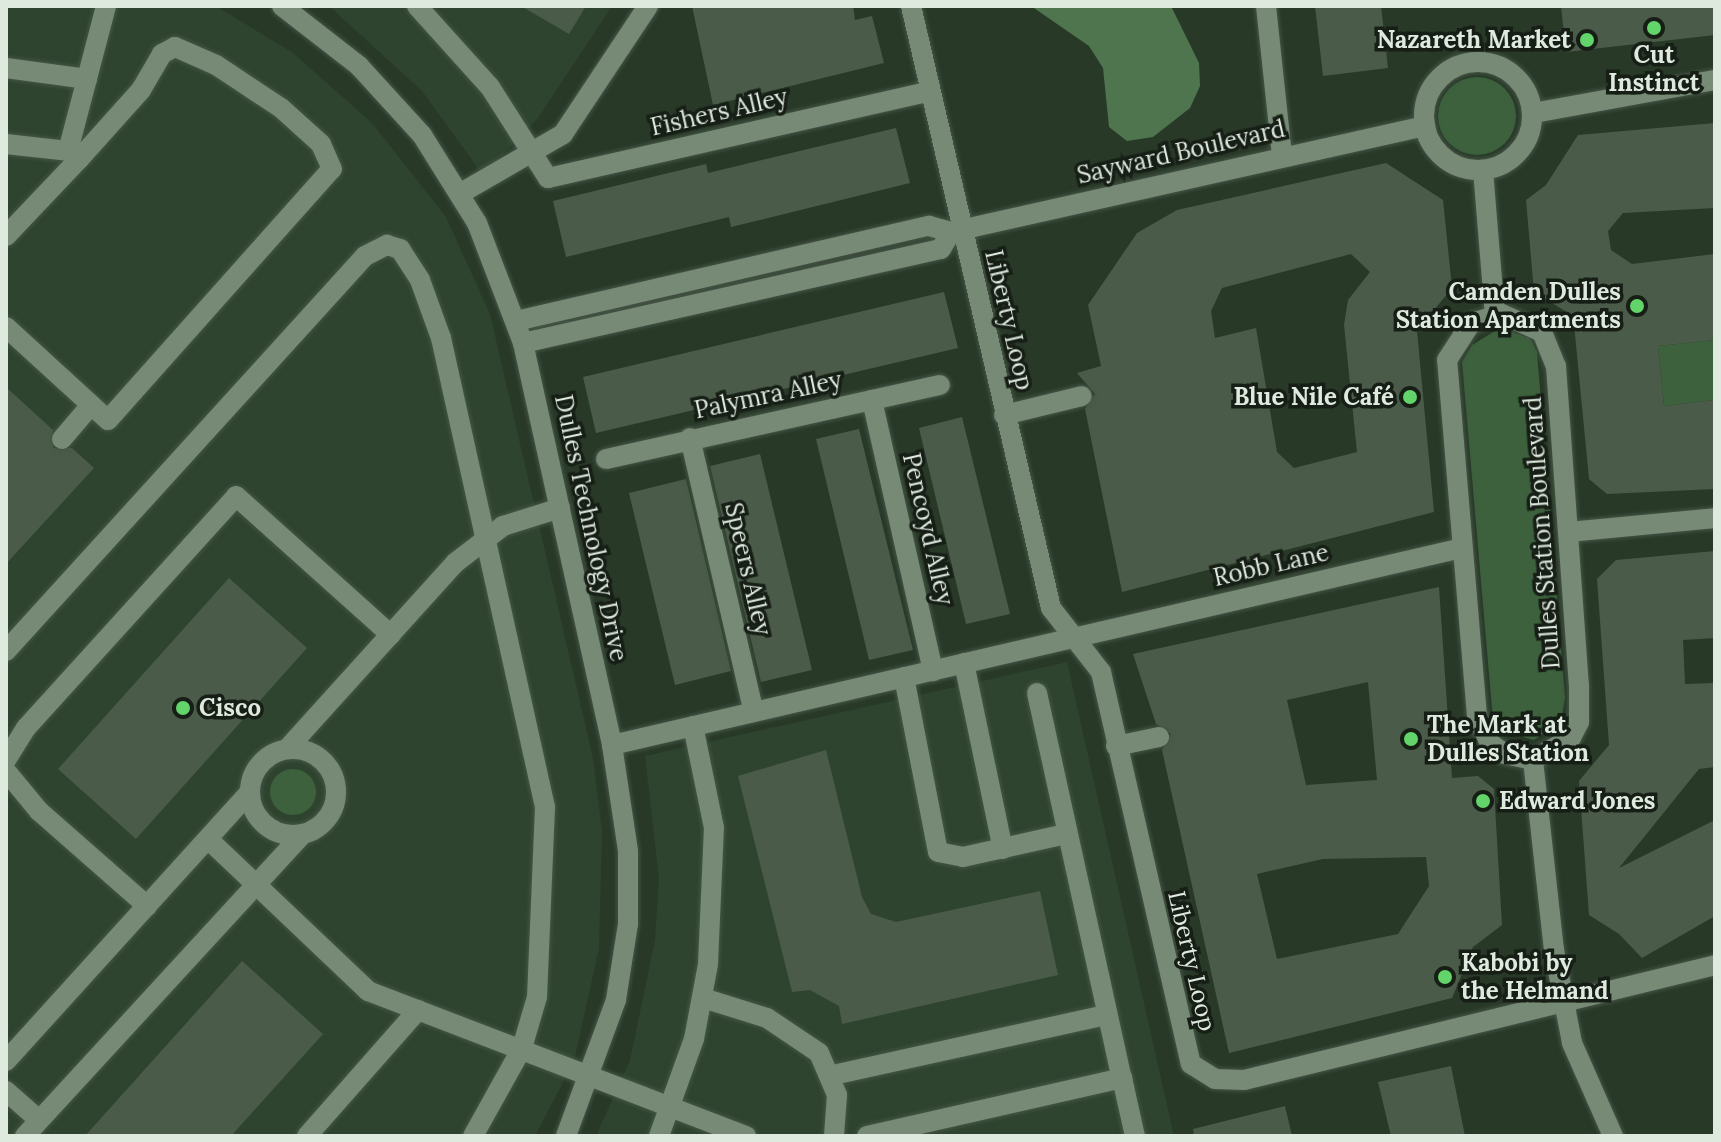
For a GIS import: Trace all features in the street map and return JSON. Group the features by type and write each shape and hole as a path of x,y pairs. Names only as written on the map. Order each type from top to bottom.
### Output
{"street":[{"path":"74,155 87,79 106,6"},
{"name":"Dulles Technology Drive","path":"282,6 382,89 461,193 523,343 612,745 628,851 628,924 616,1000 593,1074 566,1136"},
{"path":"417,6 490,87 534,152"},
{"path":"461,193 534,152 570,125 648,6"},
{"name":"Liberty Loop","path":"911,6 956,231 1051,608 1084,635 1098,664 1185,1049 1201,1072 1244,1080 1567,1006 1715,965"},
{"path":"1266,6 1282,155"},
{"path":"6,236 74,155 141,90 162,54 175,47 250,85 321,144 332,162 328,176 108,420 6,327"},
{"path":"1472,62 1513,75 1533,113 1525,145 1499,167 1483,170 1439,154 1425,126 1435,84 1472,62"},
{"path":"6,68 87,79"},
{"path":"1533,113 1715,80"},
{"name":"Fishers Alley","path":"534,152 548,178 930,91"},
{"name":"Sayward Boulevard","path":"516,321 929,226 956,231 1282,155 1425,126"},
{"path":"6,144 74,155"},
{"path":"1483,170 1495,315 1471,323 1447,360 1480,728 1505,754 1533,760 1572,1043 1613,1136"},
{"name":"Sayward Boulevard","path":"523,343 941,249 956,231"},
{"path":"6,651 380,246 405,255 430,306 545,807 537,997 522,1048 473,1136"},
{"name":"Dulles Station Boulevard","path":"1495,315 1527,321 1551,347 1568,532 1579,722 1571,738 1533,760"},
{"name":"Palymra Alley","path":"606,459 940,385"},
{"path":"1004,415 1082,396"},
{"name":"Pencoyd Alley","path":"872,400 933,671"},
{"path":"62,439 91,405"},
{"name":"Speers Alley","path":"690,438 754,712"},
{"path":"6,760 26,728 236,496 391,635"},
{"path":"6,1061 249,793 256,769 287,749 485,537 560,508"},
{"path":"1568,532 1715,518"},
{"name":"Robb Lane","path":"1084,635 1462,548"},
{"path":"612,745 1084,635"},
{"path":"964,663 1003,849"},
{"path":"904,677 938,852 948,859 1066,834"},
{"path":"1037,693 1135,1136"},
{"path":"659,1136 703,998 714,828 693,726"},
{"path":"1116,746 1159,737"},
{"path":"25,1136 303,834 333,807 334,778 316,755 287,749"},
{"path":"6,771 39,811 147,906"},
{"path":"249,793 267,826 303,834"},
{"path":"208,839 368,991 593,1074 746,1136"},
{"path":"703,998 790,1030 819,1053 833,1075 834,1136"},
{"path":"310,1136 418,1010"},
{"path":"833,1075 1106,1015"},
{"path":"867,1136 929,1129 1122,1078"},
{"path":"6,1091 39,1120"}],"shaded area":[{"path":"6,6 216,6 293,53 372,123 446,217 490,314 593,758 602,831 599,948 574,1061 535,1136 6,1136"},
{"path":"329,6 612,6 538,118 483,175 422,91"},
{"path":"1031,6 1171,6 1199,63 1200,86 1190,108 1153,137 1127,141 1109,127 1103,68 1089,46"},
{"path":"1477,77 1492,80 1505,88 1513,101 1516,116 1513,131 1505,144 1492,152 1477,155 1462,152 1449,144 1441,131 1438,116 1441,101 1449,88 1462,80"},
{"path":"1500,328 1530,338 1537,352 1565,698 1561,721 1534,740 1506,732 1493,720 1462,362 1472,345"},
{"path":"1715,340 1715,400 1664,406 1658,346"},
{"path":"1067,662 1174,1136 596,1136 630,1060 655,940 659,878 645,756"},
{"path":"293,769 310,775 316,792 310,809 293,815 276,809 270,792 276,775"}],"building":[{"path":"521,6 586,6 569,34"},
{"path":"692,6 853,6 855,20 872,16 884,63 713,105"},
{"path":"1315,6 1381,6 1388,68 1323,76"},
{"path":"1561,6 1715,6 1715,35 1566,52"},
{"name":"Camden Dulles Station Apartments","path":"1715,123 1715,208 1623,213 1608,231 1611,250 1632,264 1715,254 1715,340 1658,346 1664,406 1715,400 1715,489 1607,494 1589,479 1574,324 1565,311 1534,292 1526,200 1546,185 1578,135"},
{"path":"896,128 910,183 731,227 729,217 566,257 553,201 706,164 708,173"},
{"path":"1386,163 1443,200 1452,288 1417,331 1434,512 1122,592 1085,409 1095,394 1077,373 1101,366 1088,305 1137,233 1177,210","holes":["1351,254 1370,272 1348,300 1344,325 1357,452 1294,468 1277,452 1256,328 1215,338 1211,311 1222,288"]},
{"path":"944,292 958,348 596,433 583,377"},
{"path":"6,387 53,430 53,448 72,448 94,468 6,564"},
{"path":"962,417 1010,614 966,624 919,428"},
{"path":"859,429 913,650 869,660 816,439"},
{"path":"760,454 812,670 761,682 710,466"},
{"path":"686,479 731,671 675,685 629,493"},
{"path":"1715,551 1715,638 1683,640 1685,684 1715,683 1715,767 1699,769 1619,868 1715,820 1715,916 1642,958 1619,934 1589,915 1579,781 1609,745 1597,579 1616,560"},
{"name":"Cisco","path":"229,578 307,648 136,839 58,769"},
{"path":"1439,587 1452,778 1478,776 1494,789 1502,925 1473,947 1452,998 1229,1053 1162,750 1171,734 1156,724 1133,654","holes":["1368,682 1377,780 1306,785 1287,700","1426,857 1429,886 1398,934 1277,959 1257,874 1323,859"]},
{"path":"826,750 862,897 871,914 896,922 1040,891 1058,975 842,1024 839,1006 810,990 792,992 738,776"},
{"path":"242,961 323,1034 231,1136 85,1136"},
{"path":"1451,1066 1465,1136 1391,1136 1378,1082"},
{"path":"1285,1106 1292,1136 1194,1136 1193,1129"}],"place":[{"name":"Cut Instinct","path":"1654,28"},
{"name":"Nazareth Market","path":"1587,40"},
{"name":"Camden Dulles Station Apartments","path":"1637,306"},
{"name":"Blue Nile Café","path":"1410,397"},
{"name":"Cisco","path":"183,708"},
{"name":"The Mark at Dulles Station","path":"1411,739"},
{"name":"Edward Jones","path":"1483,801"},
{"name":"Kabobi by the Helmand","path":"1445,977"}]}
